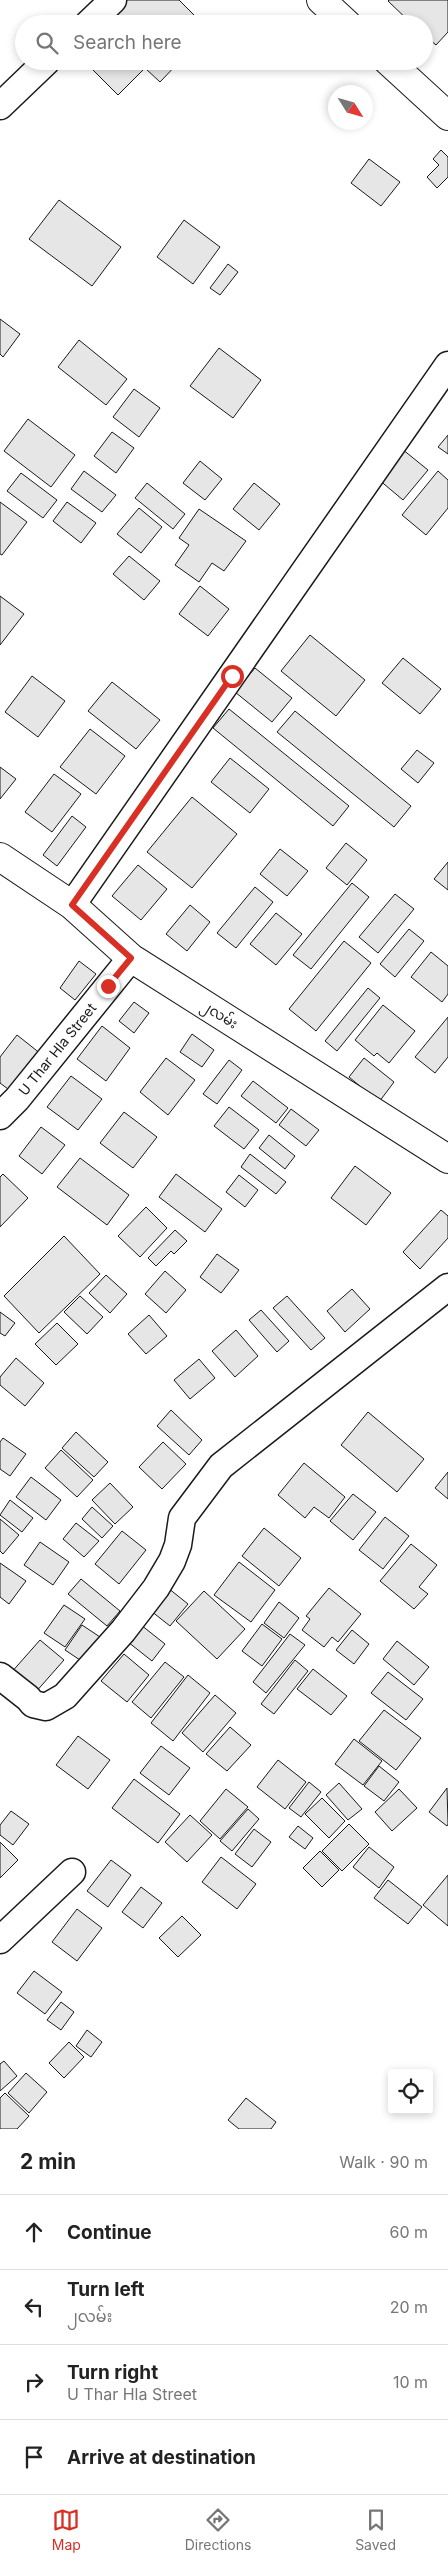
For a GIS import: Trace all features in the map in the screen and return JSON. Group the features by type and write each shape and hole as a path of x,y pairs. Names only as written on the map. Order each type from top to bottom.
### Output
{"street":[{"path":"97,15 113,0"},
{"path":"321,0 337,15"},
{"path":"0,106 38,70"},
{"path":"398,70 448,116"},
{"path":"72,905 448,365"},
{"name":"၂လမ်း","path":"0,857 72,905 131,958 448,1159"},
{"name":"U Thar Hla Street","path":"0,1116 17,1098 131,958"},
{"path":"0,1676 33,1704 46,1707 65,1696 123,1631 156,1588 172,1561 178,1545 182,1518 222,1466 448,1287"},
{"path":"0,1940 72,1872"}],"building":[{"path":"127,0 179,0 194,15 113,15"},
{"path":"448,0 448,32 436,45 433,42 433,15 403,15 388,1"},
{"path":"93,70 143,70 118,95"},
{"path":"147,70 171,70 160,82"},
{"path":"441,150 448,157 448,177 437,188 427,177 439,165 433,159"},
{"path":"369,159 400,182 381,206 351,183"},
{"path":"59,200 121,247 92,286 29,239"},
{"path":"184,220 220,247 193,284 157,257"},
{"path":"228,264 238,272 220,295 210,288"},
{"path":"0,319 20,334 3,357 0,354"},
{"path":"79,340 127,379 106,405 58,367"},
{"path":"219,348 261,380 233,418 190,386"},
{"path":"134,389 160,408 139,437 113,417"},
{"path":"28,419 75,455 51,487 4,451"},
{"path":"112,432 134,448 116,473 94,456"},
{"path":"448,435 448,454 438,447"},
{"path":"402,449 428,470 403,500 378,479"},
{"path":"200,461 222,479 205,500 183,483"},
{"path":"84,471 116,495 102,512 71,489"},
{"path":"438,471 448,480 448,508 426,535 402,515"},
{"path":"21,473 57,500 43,518 7,491"},
{"path":"147,483 185,514 173,529 135,498"},
{"path":"254,483 280,504 259,530 233,509"},
{"path":"0,502 27,522 2,555 0,554"},
{"path":"67,502 96,523 81,543 53,521"},
{"path":"139,508 162,527 141,553 117,534"},
{"path":"199,509 246,541 224,571 212,563 199,582 175,565 189,545 179,538"},
{"path":"129,556 160,581 144,600 113,574"},
{"path":"200,586 229,609 208,636 179,614"},
{"path":"0,596 24,614 0,645"},
{"path":"310,635 365,680 336,716 281,671"},
{"path":"403,658 441,689 420,714 382,683"},
{"path":"255,668 292,698 272,722 235,692"},
{"path":"32,676 65,701 38,737 5,712"},
{"path":"112,682 160,720 136,749 88,711"},
{"path":"229,709 349,806 333,826 213,728"},
{"path":"295,711 411,806 394,827 277,732"},
{"path":"90,729 125,756 96,794 60,767"},
{"path":"417,750 434,763 418,783 401,769"},
{"path":"230,758 269,789 250,813 211,782"},
{"path":"0,767 16,779 0,799"},
{"path":"54,774 81,794 52,832 25,812"},
{"path":"192,797 237,834 192,888 147,852"},
{"path":"72,816 86,827 57,866 43,855"},
{"path":"346,843 367,860 347,885 326,868"},
{"path":"280,849 308,871 287,896 260,874"},
{"path":"448,862 448,890 434,879"},
{"path":"138,865 167,889 141,920 112,896"},
{"path":"352,883 369,897 311,969 293,955"},
{"path":"255,887 273,902 236,948 217,933"},
{"path":"395,894 414,909 378,953 359,937"},
{"path":"190,905 210,922 187,951 166,934"},
{"path":"276,913 302,934 276,965 250,944"},
{"path":"409,929 424,941 395,977 380,964"},
{"path":"344,941 371,963 316,1031 289,1009"},
{"path":"431,952 448,966 448,994 442,1002 411,977"},
{"path":"79,961 96,974 75,1000 60,988"},
{"path":"368,988 380,998 337,1051 325,1041"},
{"path":"134,1002 149,1013 134,1033 119,1021"},
{"path":"383,1005 415,1031 389,1063 377,1053 374,1056 355,1040"},
{"path":"448,1017 448,1057 435,1073 415,1057"},
{"path":"102,1026 130,1048 106,1081 77,1059"},
{"path":"192,1034 214,1050 202,1067 180,1052"},
{"path":"17,1035 41,1054 12,1092 0,1083 0,1057"},
{"path":"166,1058 195,1080 168,1115 140,1092"},
{"path":"364,1058 394,1082 379,1102 349,1077"},
{"path":"229,1060 242,1070 217,1104 203,1094"},
{"path":"71,1076 102,1099 78,1130 47,1107"},
{"path":"253,1081 288,1108 276,1123 241,1096"},
{"path":"229,1107 259,1130 244,1149 214,1126"},
{"path":"291,1109 319,1130 306,1146 279,1125"},
{"path":"124,1112 157,1137 133,1168 100,1143"},
{"path":"41,1127 65,1145 42,1174 19,1156"},
{"path":"269,1135 295,1156 285,1169 259,1148"},
{"path":"250,1154 286,1182 276,1194 241,1167"},
{"path":"80,1158 129,1195 107,1225 57,1187"},
{"path":"355,1166 391,1193 366,1225 331,1198"},
{"path":"3,1174 28,1198 0,1227 0,1177"},
{"path":"176,1174 222,1209 205,1232 159,1197"},
{"path":"239,1175 258,1190 245,1207 226,1192"},
{"path":"146,1207 167,1228 140,1257 118,1236"},
{"path":"441,1210 448,1216 448,1238 420,1269 403,1252"},
{"path":"175,1230 187,1241 174,1254 171,1251 156,1266 148,1258"},
{"path":"64,1236 100,1274 39,1333 4,1296"},
{"path":"217,1254 239,1270 221,1293 200,1277"},
{"path":"165,1271 186,1290 166,1313 145,1294"},
{"path":"106,1275 127,1294 110,1313 89,1293"},
{"path":"352,1289 370,1309 345,1332 327,1311"},
{"path":"80,1296 103,1317 87,1334 64,1312"},
{"path":"287,1296 325,1338 311,1350 273,1308"},
{"path":"261,1310 289,1341 277,1352 249,1320"},
{"path":"0,1312 15,1323 5,1336 0,1333"},
{"path":"149,1315 167,1336 146,1354 128,1334"},
{"path":"57,1323 78,1344 56,1365 35,1344"},
{"path":"236,1330 258,1356 235,1377 212,1351"},
{"path":"16,1358 44,1383 25,1406 0,1385 0,1377"},
{"path":"199,1359 215,1378 190,1399 174,1380"},
{"path":"171,1410 202,1440 189,1455 157,1426"},
{"path":"368,1412 424,1459 397,1492 341,1445"},
{"path":"76,1432 108,1462 94,1477 62,1448"},
{"path":"3,1438 26,1454 10,1476 0,1469 0,1442"},
{"path":"163,1442 186,1464 162,1489 139,1467"},
{"path":"61,1450 93,1480 77,1497 45,1468"},
{"path":"304,1463 345,1497 329,1518 314,1507 305,1518 278,1495"},
{"path":"448,1472 448,1499 435,1488"},
{"path":"31,1477 61,1500 46,1520 16,1497"},
{"path":"110,1483 133,1507 115,1524 92,1500"},
{"path":"353,1494 376,1512 353,1540 330,1521"},
{"path":"10,1500 33,1518 22,1532 0,1515"},
{"path":"92,1507 113,1526 102,1538 82,1519"},
{"path":"385,1517 409,1536 383,1569 359,1550"},
{"path":"0,1519 19,1535 3,1554 0,1551"},
{"path":"76,1523 99,1541 84,1557 63,1539"},
{"path":"264,1528 301,1558 279,1586 242,1556"},
{"path":"122,1531 146,1550 119,1584 95,1564"},
{"path":"40,1542 69,1562 53,1585 24,1565"},
{"path":"411,1544 437,1565 419,1587 428,1594 414,1609 380,1581"},
{"path":"239,1562 275,1590 251,1622 214,1595"},
{"path":"0,1563 26,1581 9,1604 0,1597"},
{"path":"81,1579 120,1611 107,1626 68,1594"},
{"path":"163,1584 188,1604 170,1626 146,1607"},
{"path":"329,1588 361,1614 338,1642 332,1637 324,1647 302,1630 310,1619 306,1616"},
{"path":"204,1591 245,1629 217,1659 176,1621"},
{"path":"279,1602 299,1618 284,1638 264,1623"},
{"path":"64,1605 85,1619 65,1647 44,1633"},
{"path":"262,1624 282,1639 262,1666 242,1651"},
{"path":"82,1625 100,1637 83,1662 65,1650"},
{"path":"141,1625 165,1644 152,1661 128,1642"},
{"path":"352,1630 369,1644 354,1664 336,1650"},
{"path":"290,1634 305,1645 266,1693 253,1682"},
{"path":"40,1640 64,1660 34,1694 10,1674"},
{"path":"397,1641 429,1667 414,1685 383,1659"},
{"path":"124,1654 149,1675 127,1702 101,1681"},
{"path":"295,1660 308,1671 274,1714 261,1704"},
{"path":"165,1662 184,1677 151,1718 132,1702"},
{"path":"313,1669 347,1696 331,1715 297,1689"},
{"path":"388,1672 423,1699 406,1720 371,1693"},
{"path":"188,1675 210,1693 173,1741 151,1723"},
{"path":"215,1695 236,1713 203,1752 182,1733"},
{"path":"384,1710 421,1738 396,1770 359,1741"},
{"path":"230,1727 251,1745 227,1771 206,1754"},
{"path":"78,1736 110,1760 88,1789 56,1765"},
{"path":"354,1739 382,1761 363,1785 335,1764"},
{"path":"161,1746 190,1768 169,1795 140,1773"},
{"path":"278,1760 306,1782 285,1809 257,1787"},
{"path":"379,1766 399,1782 384,1801 364,1786"},
{"path":"134,1779 180,1814 158,1843 112,1808"},
{"path":"309,1782 321,1792 301,1817 289,1808"},
{"path":"339,1783 362,1809 348,1820 326,1795"},
{"path":"447,1788 448,1824 447,1826 429,1812"},
{"path":"226,1789 248,1807 220,1839 200,1821"},
{"path":"399,1789 417,1808 392,1831 375,1812"},
{"path":"322,1798 345,1821 329,1838 305,1814"},
{"path":"248,1809 259,1819 232,1851 220,1841"},
{"path":"11,1811 29,1824 13,1845 0,1835 0,1825"},
{"path":"190,1815 212,1835 187,1862 165,1842"},
{"path":"349,1824 369,1844 342,1871 322,1851"},
{"path":"298,1826 313,1838 305,1849 289,1837"},
{"path":"254,1829 271,1842 252,1867 235,1854"},
{"path":"0,1842 18,1860 0,1878"},
{"path":"369,1847 394,1867 379,1888 353,1867"},
{"path":"320,1851 339,1870 322,1887 303,1868"},
{"path":"221,1857 256,1884 237,1909 202,1882"},
{"path":"111,1860 131,1875 108,1907 87,1891"},
{"path":"448,1875 448,1926 423,1905"},
{"path":"388,1880 422,1907 408,1924 374,1898"},
{"path":"141,1887 162,1903 143,1928 122,1912"},
{"path":"77,1909 102,1928 77,1961 52,1942"},
{"path":"182,1916 201,1935 178,1957 159,1938"},
{"path":"34,1971 62,1992 45,2014 17,1993"},
{"path":"61,2002 74,2012 61,2030 47,2020"},
{"path":"87,2030 102,2042 91,2057 76,2046"},
{"path":"69,2042 84,2057 64,2078 49,2063"},
{"path":"4,2061 17,2076 0,2091 0,2064"},
{"path":"26,2073 47,2092 29,2113 8,2093"},
{"path":"5,2093 29,2116 17,2129 0,2129 0,2098"},
{"path":"246,2098 276,2122 271,2129 239,2129 228,2120"}],"route":[{"path":"108,986 131,958 72,905 232,676"}]}
